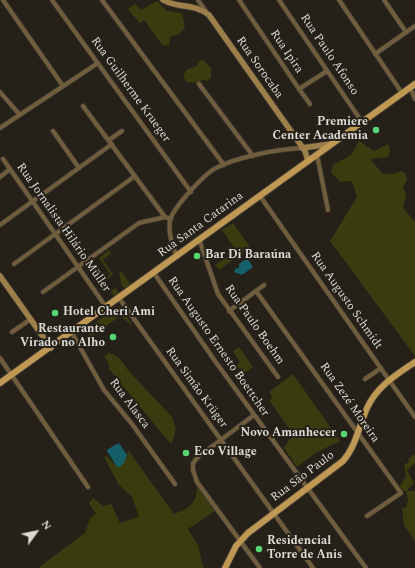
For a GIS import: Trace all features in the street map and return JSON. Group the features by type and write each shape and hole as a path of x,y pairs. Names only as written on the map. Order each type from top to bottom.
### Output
{"main road":[{"path":"163,0 173,4 197,7 209,15"},
{"name":"Rua Sorocaba","path":"209,15 302,148 308,161"},
{"name":"Rua Santa Catarina","path":"0,383 72,333 199,239 413,86"},
{"path":"302,148 331,144"},
{"path":"0,276 51,348"},
{"name":"Rua São Paulo","path":"225,568 240,541 274,513 343,461 353,447 373,397 389,380 415,362"}],"street":[{"path":"3,0 63,86"},
{"name":"Rua Guilherme Krueger","path":"52,0 191,192"},
{"path":"102,0 224,165"},
{"name":"Rua Sorocaba","path":"198,0 209,15"},
{"name":"Rua Ipira","path":"239,0 299,88 327,70"},
{"name":"Rua Paulo Afonso","path":"279,0 362,122"},
{"path":"339,0 402,93"},
{"path":"384,0 406,32"},
{"path":"375,54 415,26"},
{"path":"0,128 98,63"},
{"path":"199,84 253,156"},
{"path":"413,86 415,99"},
{"path":"299,88 310,104"},
{"path":"0,92 20,115"},
{"path":"83,106 165,217"},
{"path":"53,131 79,168"},
{"path":"0,225 79,168 122,131"},
{"path":"178,256 172,243 171,219 191,192 211,171 224,165 253,156 281,150 302,148"},
{"path":"317,154 328,210"},
{"name":"Rua Jornalista Hilário Müller","path":"3,159 106,307"},
{"path":"0,177 10,169"},
{"path":"14,264 134,176"},
{"name":"Rua Augusto Schmidt","path":"260,196 415,417"},
{"path":"43,292 139,223 165,217 171,219"},
{"name":"Rua Paulo Boehm","path":"199,239 216,290 278,377"},
{"name":"Rua Augusto Ernesto Boettcher","path":"154,273 254,415 366,568"},
{"path":"230,311 264,285"},
{"name":"Rua Zezé Moreira","path":"256,291 400,493 367,516"},
{"name":"Rua Simão Krüger","path":"120,298 313,568"},
{"path":"12,332 31,319"},
{"name":"Rua Alasca","path":"72,333 104,390 132,424 175,484"},
{"path":"0,358 88,488"},
{"path":"365,379 381,368"},
{"path":"254,415 195,460 193,470 200,486 260,568"}],"shaded area":[{"path":"157,1 167,11 182,13 185,28 179,34 170,37 169,45 163,46 144,20 140,23 128,9 135,4 141,10"},
{"path":"203,60 211,68 211,78 207,81 202,79 201,83 187,82 183,78 186,70 197,66 199,61"},
{"path":"359,141 374,151 388,144 390,151 388,157 370,159 383,174 393,174 401,171 405,173 407,179 403,187 406,194 403,208 415,222 415,356 330,241 357,197 352,181 341,182 331,173 333,165 351,155"},
{"path":"233,223 250,247 219,270 215,265 236,250 222,230"},
{"path":"109,250 111,253 103,260 113,274 105,281 112,290 117,288 117,296 115,297 103,280 110,274 99,258"},
{"path":"121,271 131,285 126,289 122,286 119,274"},
{"path":"119,306 133,326 120,316 91,337 85,330"},
{"path":"239,347 253,367 243,374 236,365 240,362 233,351"},
{"path":"109,353 120,359 127,369 172,417 176,429 172,443 169,442 109,369 109,364 104,356"},
{"path":"293,374 340,441 317,452 297,467 284,448 293,434 269,400 273,398 269,392"},
{"path":"128,450 174,514 184,510 194,501 197,486 215,511 188,529 198,545 203,567 205,568 38,568 85,533 90,518 96,514 89,503 93,498 103,506 111,504 120,523 139,517 132,497 119,485 104,457 107,456 113,463 120,467 127,458"},
{"path":"415,454 415,463 407,470 414,483 408,491 415,491 415,541 404,525 402,508 406,507 408,500 406,491 403,491 400,486 406,476 404,464 408,463 409,458"}],"water":[{"path":"247,258 253,267 242,275 234,272 236,268 239,268 239,264"},
{"path":"119,443 127,455 125,461 120,467 117,467 107,451"}],"place":[{"name":"Premiere Center Academia","path":"376,130"},
{"name":"Bar Di Baraúna","path":"197,256"},
{"name":"Hotel Cheri Ami","path":"55,313"},
{"name":"Restaurante Virado no Alho","path":"113,337"},
{"name":"Novo Amanhecer","path":"344,434"},
{"name":"Eco Village","path":"186,453"},
{"name":"Residencial Torre de Anis","path":"259,549"}]}
